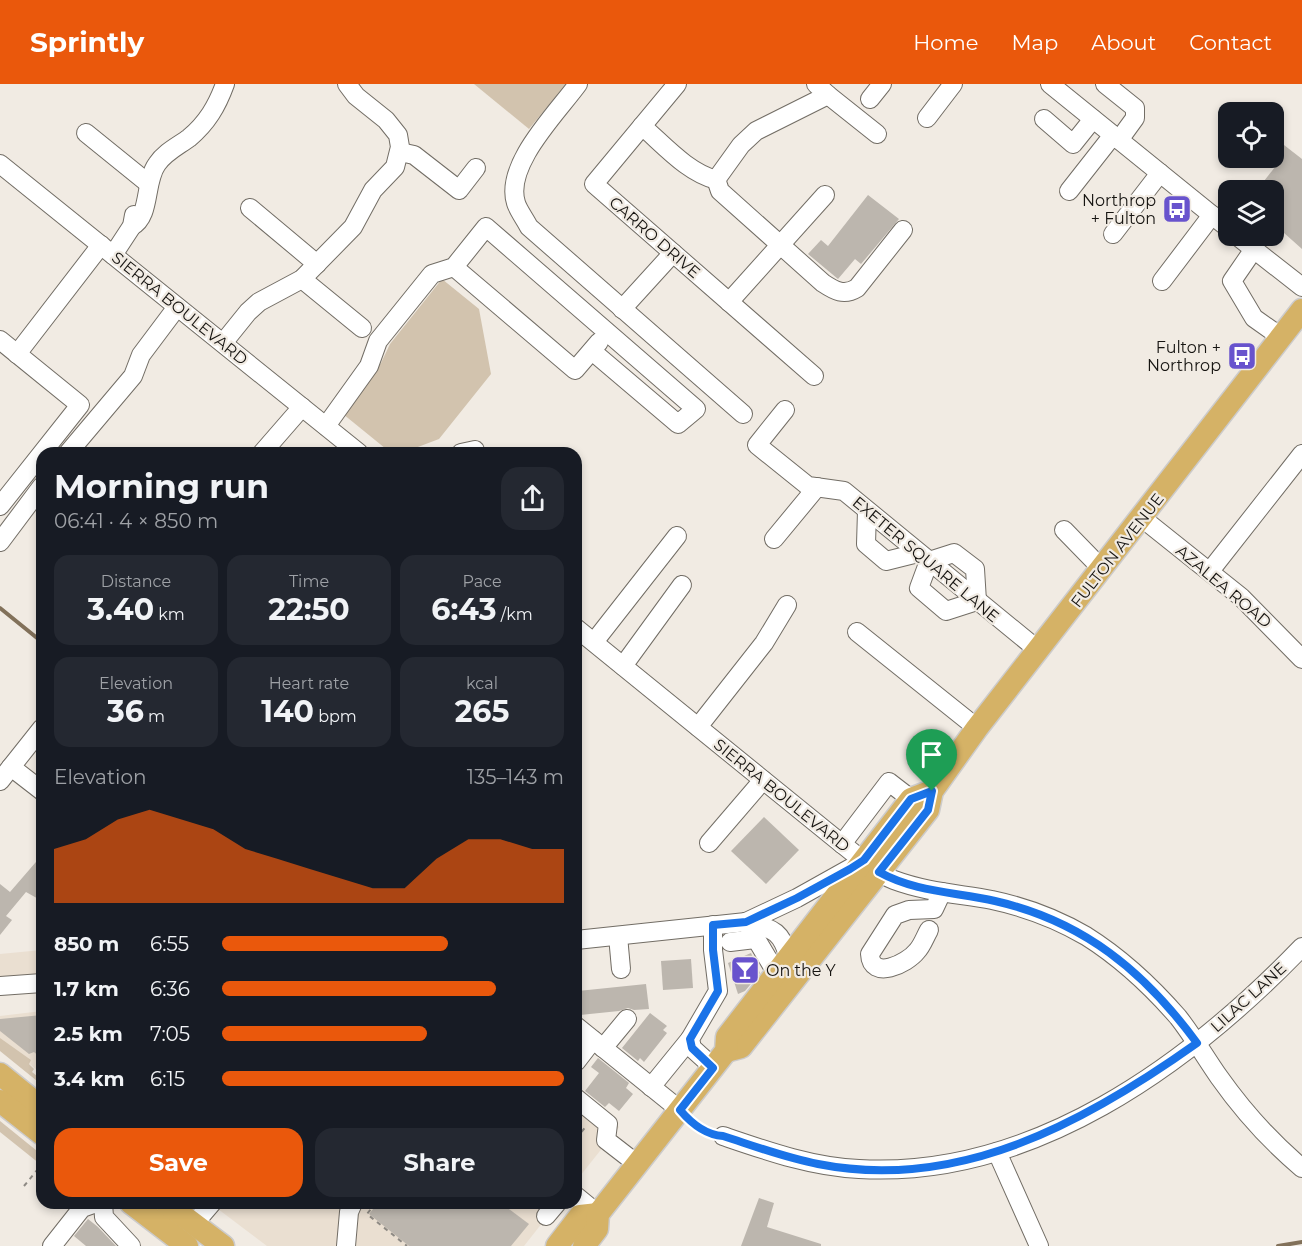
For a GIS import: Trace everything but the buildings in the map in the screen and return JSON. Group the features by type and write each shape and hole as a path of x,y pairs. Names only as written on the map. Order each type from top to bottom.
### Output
{"main road":[{"name":"FULTON AVENUE","path":"872,866 922,795 1142,518 1302,310"},
{"path":"584,1246 597,1229 598,1214 719,1059 727,1037 783,966 872,866"},
{"path":"719,1059 741,1047 872,866"},
{"path":"4,1087 36,1105"},
{"path":"4,1087 36,1127"},
{"path":"139,1209 187,1246"},
{"path":"155,1209 184,1228 194,1224"},
{"path":"174,1209 223,1246"},
{"path":"557,1246 580,1216 598,1214"}],"street":[{"path":"17,354 107,250 132,226 140,222 144,214 149,183 157,164 210,117 225,84"},
{"path":"578,84 523,158 513,184 516,204 529,227 743,414"},
{"name":"CARRO DRIVE","path":"677,84 594,184 814,376"},
{"path":"870,99 882,84"},
{"path":"927,118 953,84"},
{"path":"1069,191 1136,113 1135,108 1105,84"},
{"path":"1055,86 1218,220"},
{"path":"223,343 248,312 259,303 302,279 317,264 353,227 373,190 395,168 400,152 400,141 392,125 353,87"},
{"path":"877,134 822,89 756,131 741,145 717,180 718,187 723,195 823,283 844,293 857,288 863,282 903,230"},
{"path":"1044,119 1073,144 1093,119"},
{"path":"642,126 694,170 717,180"},
{"path":"86,133 149,183"},
{"path":"400,152 414,155 459,190 476,168"},
{"name":"SIERRA BOULEVARD","path":"0,164 352,447"},
{"path":"1113,234 1160,173"},
{"path":"729,302 825,195"},
{"path":"250,208 317,264"},
{"path":"1162,280 1212,215"},
{"path":"326,426 369,366 378,341 418,291 432,274 454,267 486,227 696,409 678,424 592,351"},
{"path":"1250,246 1302,287"},
{"path":"1254,249 1232,280 1254,318 1281,337"},
{"path":"622,309 673,253"},
{"path":"454,267 575,370 608,332"},
{"path":"302,279 362,328"},
{"path":"73,447 133,376 141,355 177,307"},
{"path":"0,340 80,405 47,447"},
{"path":"267,447 302,407"},
{"name":"EXETER SQUARE LANE","path":"785,410 757,445 808,486 844,491 1038,650"},
{"path":"1210,571 1302,454"},
{"path":"0,506 36,461"},
{"path":"774,539 817,487"},
{"path":"0,542 36,494"},
{"path":"867,511 866,544 886,561 923,557 919,588 946,611 977,601"},
{"name":"AZALEA ROAD","path":"1142,518 1210,571 1255,610 1302,659"},
{"path":"1064,530 1102,569"},
{"path":"594,642 677,536"},
{"path":"623,666 682,585"},
{"path":"698,727 764,643 787,605"},
{"path":"857,632 977,728"},
{"name":"SIERRA BOULEVARD","path":"582,633 842,844 892,879 919,888 934,913 1017,907 1051,918 1085,936 1145,982 1179,1019 1238,1102 1260,1128 1302,1168"},
{"path":"36,736 6,774 36,788"},
{"path":"709,843 763,780"},
{"path":"842,844 889,782 922,795"},
{"name":"FULTON AVENUE","path":"582,939 746,922 872,866"},
{"path":"746,922 755,939 783,966"},
{"name":"FULTON AVENUE","path":"746,922 777,933 784,940 783,966"},
{"path":"651,1087 690,1039 718,991 713,950 713,925"},
{"path":"618,936 621,969"},
{"path":"730,942 755,939"},
{"name":"LILAC LANE","path":"723,1136 796,1159 857,1169 925,1168 997,1152 1051,1131 1089,1112 1151,1075 1197,1043 1253,996 1302,947"},
{"path":"0,975 0,986 36,983"},
{"path":"582,1057 627,1019"},
{"path":"582,1031 680,1110"},
{"path":"690,1039 692,1048 719,1059"},
{"path":"582,1103 608,1124 606,1140 638,1164"},
{"path":"997,1152 1039,1246"},
{"path":"582,1201 598,1214"},
{"path":"52,1246 81,1209"},
{"path":"103,1209 104,1217 131,1246"},
{"path":"194,1224 207,1209"},
{"path":"346,1246 350,1209"}],"path":[{"path":"680,1110 691,1124 714,1135 723,1136"},
{"path":"582,1132 589,1123"},
{"path":"24,1186 36,1171"},
{"path":"371,1209 367,1214 407,1246"}],"shaded area":[{"path":"474,84 566,84 529,129"},
{"path":"442,279 479,309 491,374 439,439 418,447 384,447 343,414 381,363 390,344"},
{"path":"36,951 36,974 0,977 0,954"},
{"path":"36,1012 36,1069 0,1040 0,1016"},
{"path":"0,1038 31,1060 29,1064 34,1069 32,1072 36,1075 36,1080 0,1051"},
{"path":"582,1098 619,1127 582,1173"},
{"path":"0,1121 36,1150 36,1161 0,1132"},
{"path":"218,1209 553,1209 524,1246 267,1246"}],"waterway":[{"path":"0,608 36,637"},
{"path":"1278,1246 1302,1242"}],"place":[{"name":"Northrop + Fulton","path":"1177,209"},
{"name":"Fulton + Northrop","path":"1242,356"},
{"name":"On the Y","path":"745,970"}],"route":[{"path":"932,791 928,810 879,872 919,888 994,901 1051,918 1085,936 1126,965 1145,982 1179,1019 1197,1043 1125,1092 1051,1131 981,1157 942,1166 892,1170 857,1169 820,1164 714,1135 691,1124 680,1110 713,1068 692,1048 690,1039 718,991 713,950 713,925 746,922 850,869 864,860 911,799 932,791"}]}
